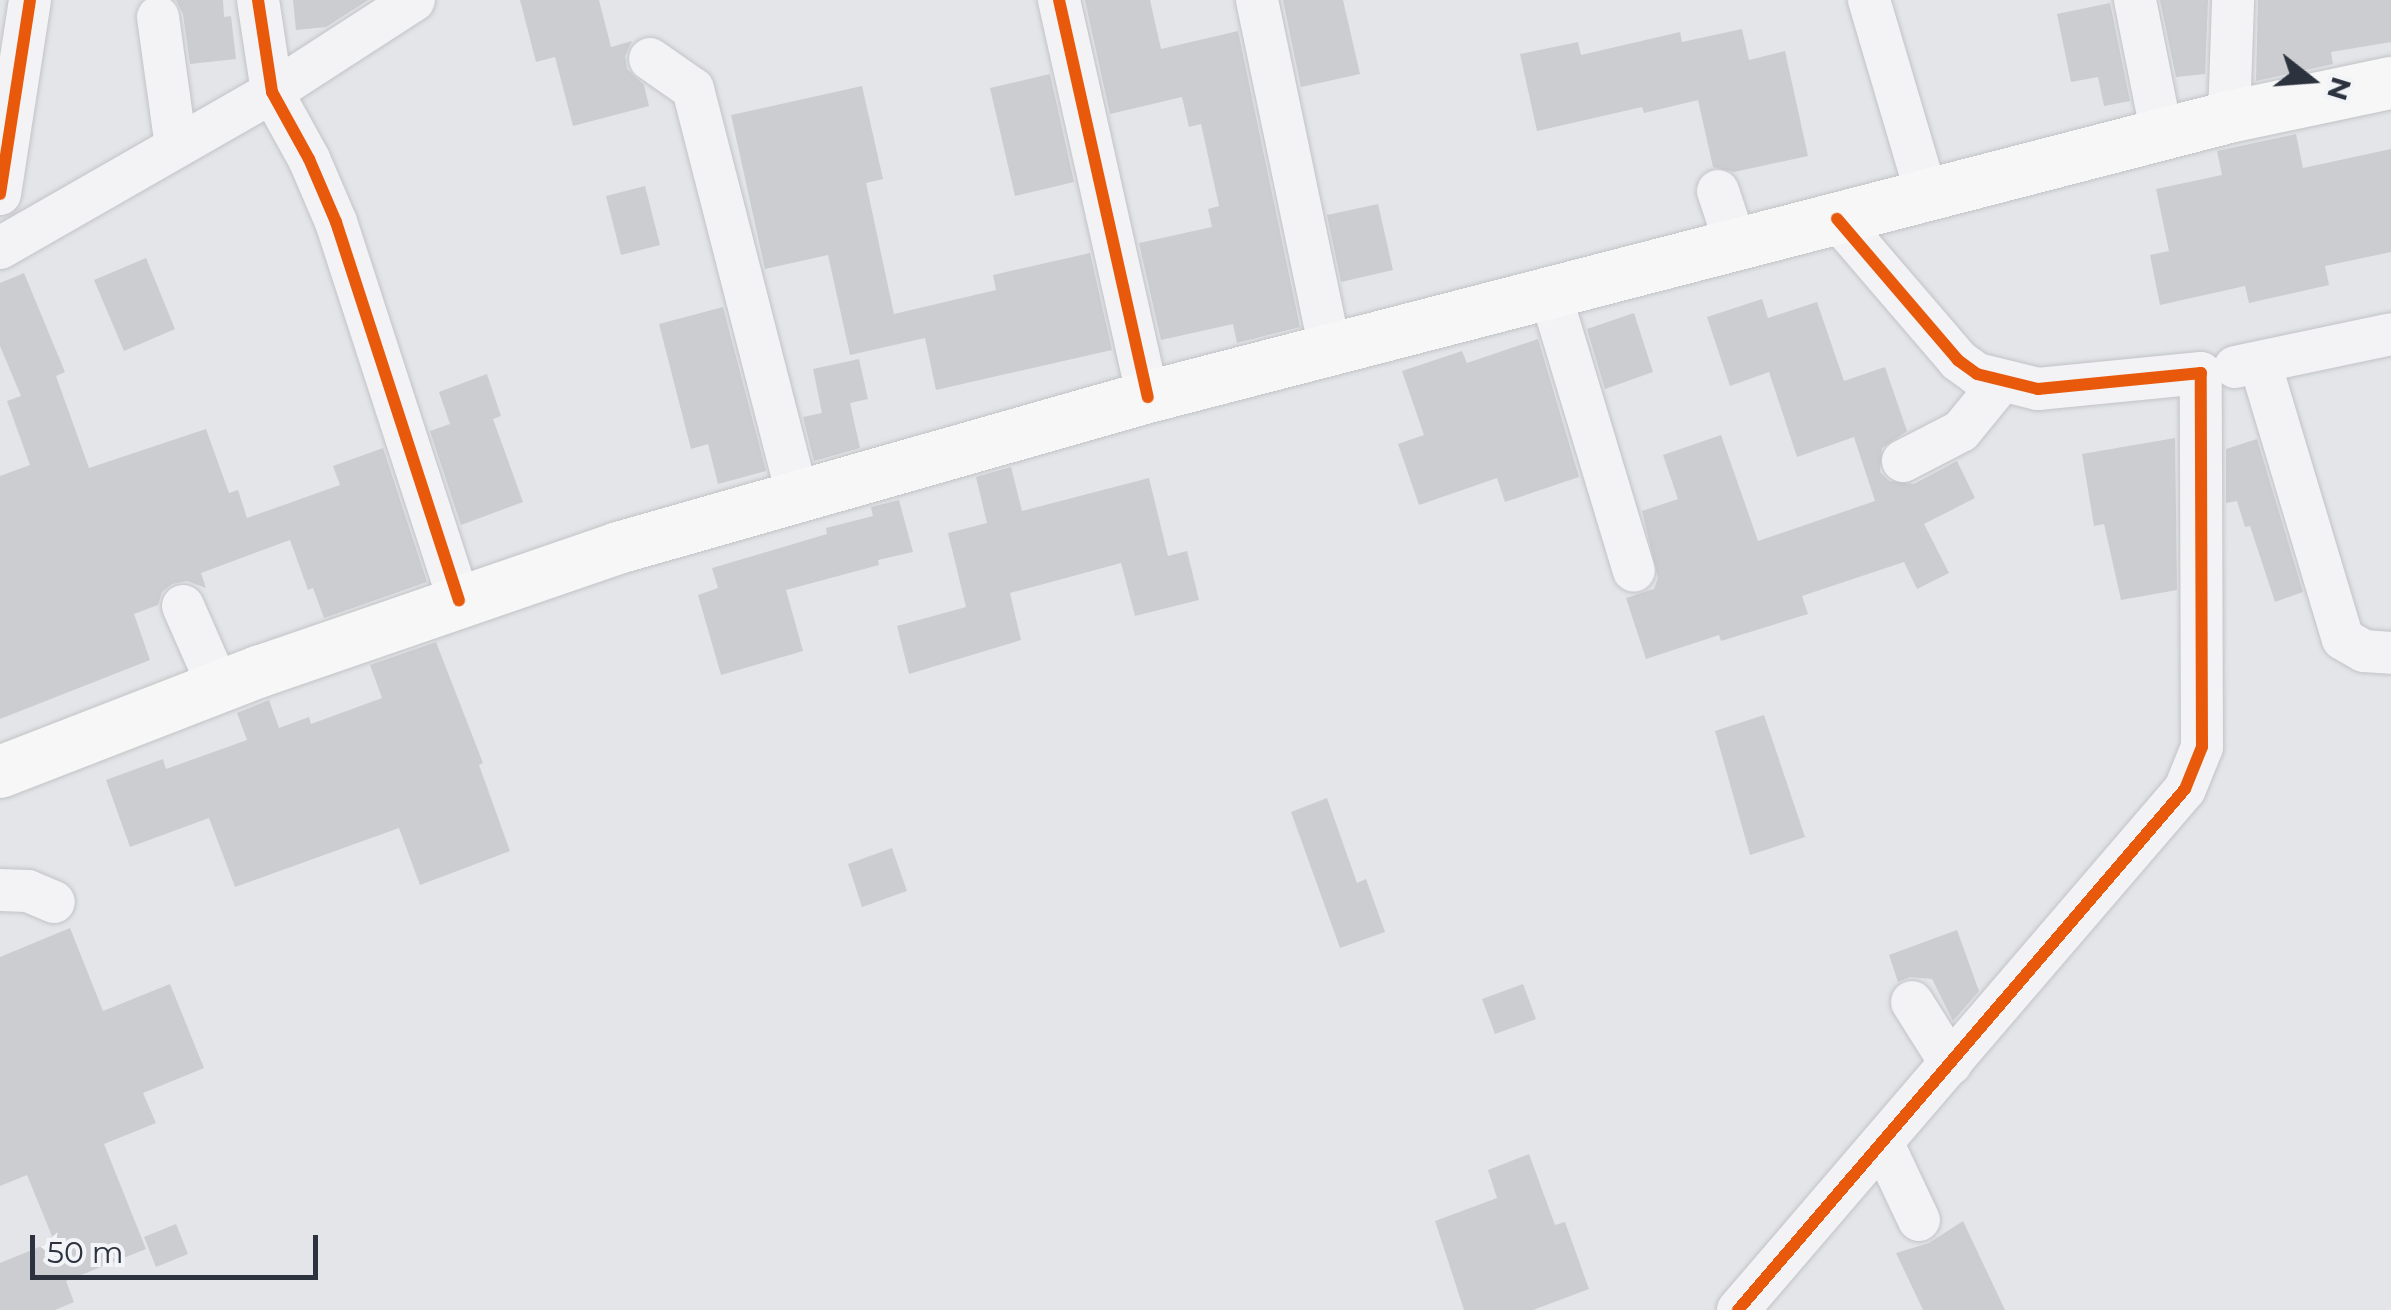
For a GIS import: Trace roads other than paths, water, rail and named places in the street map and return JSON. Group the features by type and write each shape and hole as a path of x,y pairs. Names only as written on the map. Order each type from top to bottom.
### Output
{"main road":[{"path":"0,772 459,600 618,548 798,496 1148,396 2229,118 2391,83"}],"street":[{"path":"30,0 0,194 6,245 272,92 414,0"},
{"path":"258,0 272,92 310,160 336,222 459,600"},
{"path":"1059,0 1148,396"},
{"path":"1256,0 1330,350"},
{"path":"1869,0 1927,196"},
{"path":"2134,0 2162,135"},
{"path":"2229,118 2234,0"},
{"path":"158,17 176,146"},
{"path":"650,59 693,89 798,496"},
{"path":"1718,191 1736,245"},
{"path":"1837,219 1958,360 1977,374 2001,382 2038,389 2201,373 2391,334"},
{"path":"1550,293 1634,571"},
{"path":"2260,363 2343,639 2364,652 2391,653"},
{"path":"1738,1310 2194,776 2202,733 2201,373"},
{"path":"1902,460 1961,431 2001,382"},
{"path":"183,606 219,688"},
{"path":"0,890 28,892 54,902"},
{"path":"1912,1002 1951,1064"},
{"path":"1882,1144 1919,1220"}]}
